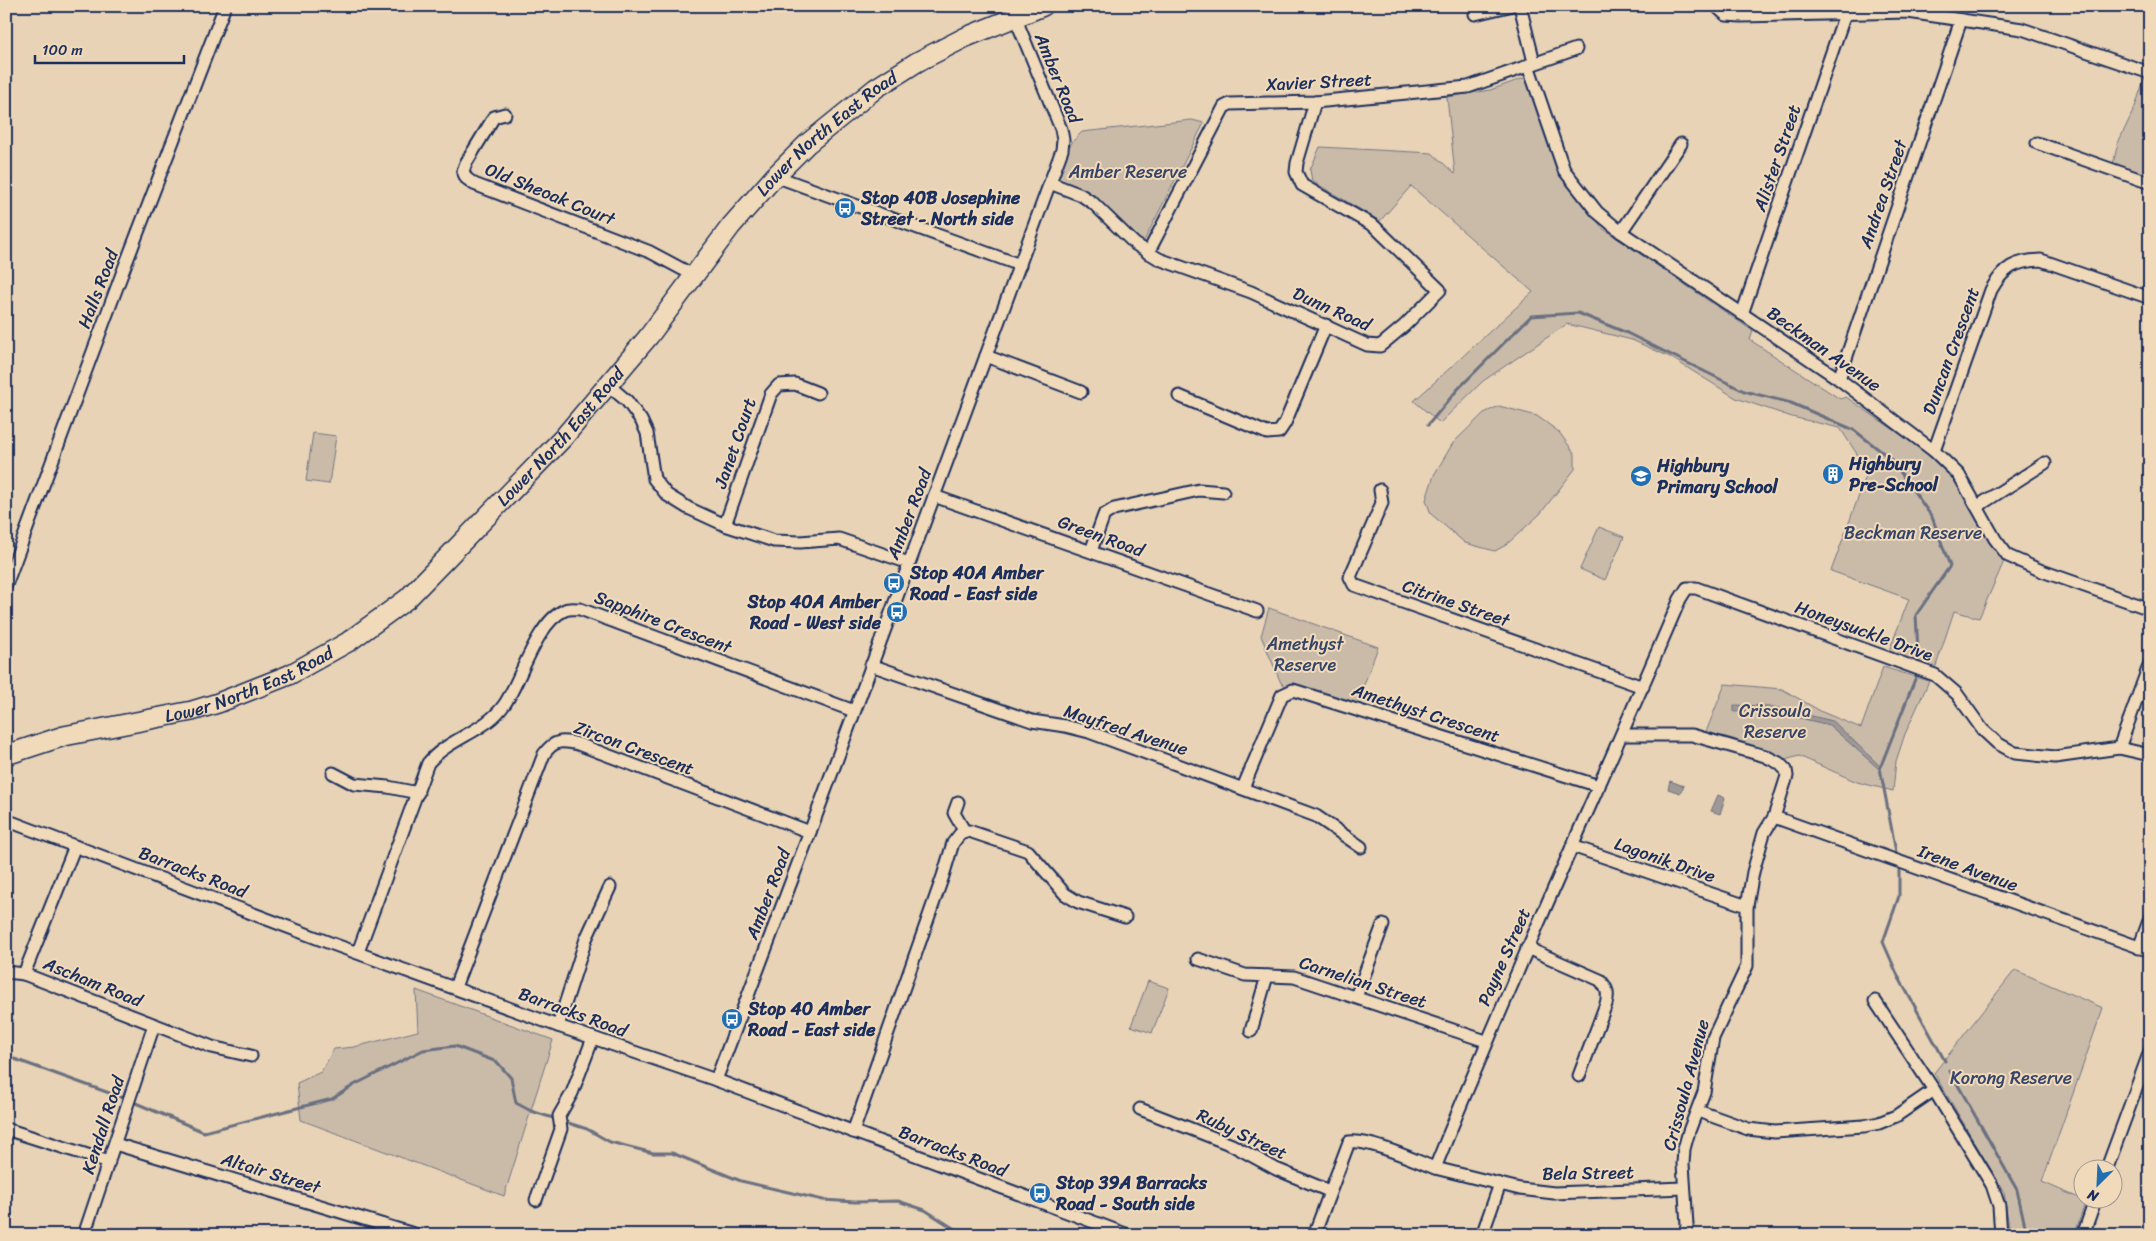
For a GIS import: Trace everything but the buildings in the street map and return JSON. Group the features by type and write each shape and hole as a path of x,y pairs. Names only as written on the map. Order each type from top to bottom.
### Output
{"main road":[{"name":"Lower North East Road","path":"6,754 64,736 192,711 218,703 289,676 348,642 407,599 563,438 649,336 731,226 775,176 807,144 876,88 917,62 966,37 1043,6"}],"street":[{"name":"Halls Road","path":"6,585 225,6"},
{"path":"1475,14 1509,6"},
{"name":"Beckman Avenue","path":"1520,6 1531,63 1564,170 1597,212 1621,232 1839,379 1934,451 1959,475 1995,538 2008,556 2042,571 2150,609"},
{"path":"1716,6 1726,15 1741,16 1908,12 2022,29 2150,73"},
{"name":"Alister Street","path":"1742,314 1844,14"},
{"name":"Amber Road","path":"716,1080 810,832 1062,150 1062,135 1015,17"},
{"name":"Andrea Street","path":"1839,379 1961,20"},
{"name":"Xavier Street","path":"1148,254 1224,107 1230,104 1315,102 1468,87 1531,63 1576,49"},
{"name":"Dunn Road","path":"1050,184 1081,195 1093,203 1135,244 1148,254 1252,292 1356,340 1380,346 1404,326 1440,290 1374,226 1302,185 1296,172 1297,163 1315,102"},
{"name":"Old Sheoak Court","path":"505,114 494,117 475,148 463,171 466,178 474,184 650,252 694,276"},
{"path":"1621,232 1681,144"},
{"path":"2037,144 2150,183"},
{"path":"775,176 1020,265"},
{"name":"Duncan Crescent","path":"1934,451 1991,290 1997,279 2010,266 2024,261 2041,260 2150,298"},
{"path":"1179,396 1267,433 1278,432 1285,424 1326,326"},
{"path":"986,356 1081,392"},
{"name":"Janet Court","path":"725,525 771,394 779,385 795,384 818,393"},
{"path":"608,385 626,401 641,420 648,433 654,479 667,495 688,508 725,525 774,541 800,542 839,539 909,563"},
{"path":"1978,506 2045,464"},
{"path":"1091,551 1104,515 1114,509 1199,490 1223,492"},
{"name":"Citrine Street","path":"1380,490 1382,503 1350,577 1354,585 1643,687"},
{"name":"Green Road","path":"934,496 1256,611"},
{"name":"Payne Street","path":"1435,1168 1486,1041 1622,735 1680,599 1687,588"},
{"name":"Honeysuckle Drive","path":"1687,588 1696,588 1934,675 1957,694 1982,729 1997,743 2015,753 2055,757 2119,748 2150,755"},
{"name":"Sapphire Crescent","path":"358,952 428,763 437,753 486,724 504,706 540,635 559,613 567,609 580,609 854,711"},
{"path":"2119,748 2150,663"},
{"name":"Mayfred Avenue","path":"871,665 1032,721 1089,732 1243,788 1316,816 1361,847"},
{"name":"Amethyst Crescent","path":"1243,788 1282,695 1293,690 1599,786"},
{"name":"Crissoula Avenue","path":"1622,735 1692,735 1765,756 1779,763 1786,770 1787,776 1774,817 1764,832 1752,872 1747,906 1747,966 1713,1038 1704,1092 1684,1148 1685,1235"},
{"name":"Zircon Crescent","path":"454,987 544,754 550,744 561,740 578,744 810,832"},
{"path":"333,774 354,784 388,787 418,793"},
{"path":"958,802 954,813 965,832"},
{"name":"Irene Avenue","path":"1774,817 2144,950"},
{"name":"Barracks Road","path":"6,820 558,1026 716,1080 1128,1235"},
{"path":"853,1132 953,843 960,834 969,831 1028,850 1066,894 1078,902 1125,917"},
{"name":"Ascham Road","path":"76,846 24,974 212,1048 251,1056"},
{"name":"Lagonik Drive","path":"1572,846 1747,906"},
{"path":"558,1026 586,939 610,887"},
{"path":"2144,950 2150,918"},
{"path":"1356,997 1384,925"},
{"path":"1527,948 1600,980 1606,987 1608,995 1606,1004 1579,1076"},
{"name":"Carnelian Street","path":"1198,959 1245,975 1294,977 1486,1041"},
{"path":"6,972 24,974"},
{"path":"1251,1031 1267,976"},
{"path":"1875,1001 1934,1090 1992,1185 1999,1206 2001,1235"},
{"name":"Kendall Road","path":"84,1235 154,1025"},
{"path":"536,1200 561,1128 559,1116 572,1093 593,1038"},
{"path":"2111,1158 2150,1051"},
{"path":"1698,1111 1748,1129 1775,1132 1864,1126 1880,1123 1896,1116 1934,1090"},
{"name":"Ruby Street","path":"1140,1109 1232,1145 1276,1169 1329,1191"},
{"path":"6,1129 109,1162"},
{"path":"1314,1235 1349,1142 1356,1141 1368,1144 1435,1168"},
{"name":"Altair Street","path":"115,1144 417,1235"},
{"name":"Bela Street","path":"1435,1168 1520,1189 1554,1193 1684,1188"},
{"path":"1482,1235 1500,1184"},
{"path":"2083,1235 2092,1208"}],"green space":[{"path":"2145,76 2150,78 2150,176 2113,164 2118,143 2135,107"},
{"name":"Beckman Reserve","path":"1527,77 1564,170 1602,228 1753,331 1750,340 1840,399 1846,397 1929,454 1953,478 2005,559 1979,618 1954,611 1934,672 1887,656 1909,599 1831,571 1868,471 1840,428 1792,417 1736,398 1670,357 1632,340 1567,324 1483,381 1440,423 1414,401 1533,292 1411,186 1380,221 1312,181 1310,170 1320,147 1432,153 1455,174 1447,97 1490,90"},
{"name":"Amber Reserve","path":"1192,120 1204,123 1144,241 1135,244 1120,228 1061,188 1053,173 1073,141 1082,132"},
{"path":"1499,406 1537,416 1559,432 1575,454 1575,469 1540,514 1506,545 1495,551 1465,543 1431,514 1426,500 1434,475 1453,443 1484,413"},
{"path":"313,433 336,436 329,484 306,481"},
{"path":"1599,527 1624,537 1605,580 1580,569"},
{"name":"Amethyst Reserve","path":"1269,608 1378,647 1356,706 1293,690 1281,683 1261,636"},
{"name":"Crissoula Reserve","path":"1883,667 1929,681 1905,734 1896,761 1893,791 1857,782 1799,756 1785,760 1733,739 1706,732 1725,684 1782,689 1822,712 1861,728"},
{"name":"Korong Reserve","path":"2015,970 2103,1008 2042,1182 2074,1196 2074,1208 2084,1208 2074,1235 2010,1235 2004,1192 1934,1073"},
{"path":"1148,981 1169,988 1152,1033 1131,1026"},
{"path":"416,990 553,1040 504,1196 301,1120 297,1083 321,1072 334,1049 354,1047 418,1031"}],"shaded area":[{"path":"1734,705 1769,706 1833,721 1882,768 1879,769 1829,725 1767,710 1734,712"},
{"path":"1670,781 1684,786 1680,793 1668,789"},
{"path":"1718,795 1725,798 1720,814 1711,811"}],"waterway":[{"path":"1428,425 1458,389 1531,316 1578,313 1627,333 1744,391 1791,403 1854,430 1891,459 1932,517 1950,566 1916,615 1919,669 1880,768 1896,852"},
{"path":"1899,870 1899,896 1883,942 1898,976 1945,1061"},
{"path":"131,1101 204,1132 332,1099 354,1085 423,1050 455,1046 497,1062 511,1078 516,1103 531,1111 556,1119"},
{"path":"6,1056 126,1099"},
{"path":"1950,1071 2017,1190 2027,1235"},
{"path":"562,1121 587,1129 610,1142 653,1153 672,1153 741,1181 823,1200 855,1202 898,1201 925,1210 964,1235"}],"place":[{"name":"Stop 40B Josephine Street - North side","path":"845,208"},
{"name":"Highbury Pre-School","path":"1833,474"},
{"name":"Highbury Primary School","path":"1641,476"},
{"name":"Stop 40A Amber Road - East side","path":"894,583"},
{"name":"Stop 40A Amber Road - West side","path":"897,612"},
{"name":"Stop 40 Amber Road - East side","path":"732,1019"},
{"name":"Stop 39A Barracks Road - South side","path":"1040,1193"}]}
